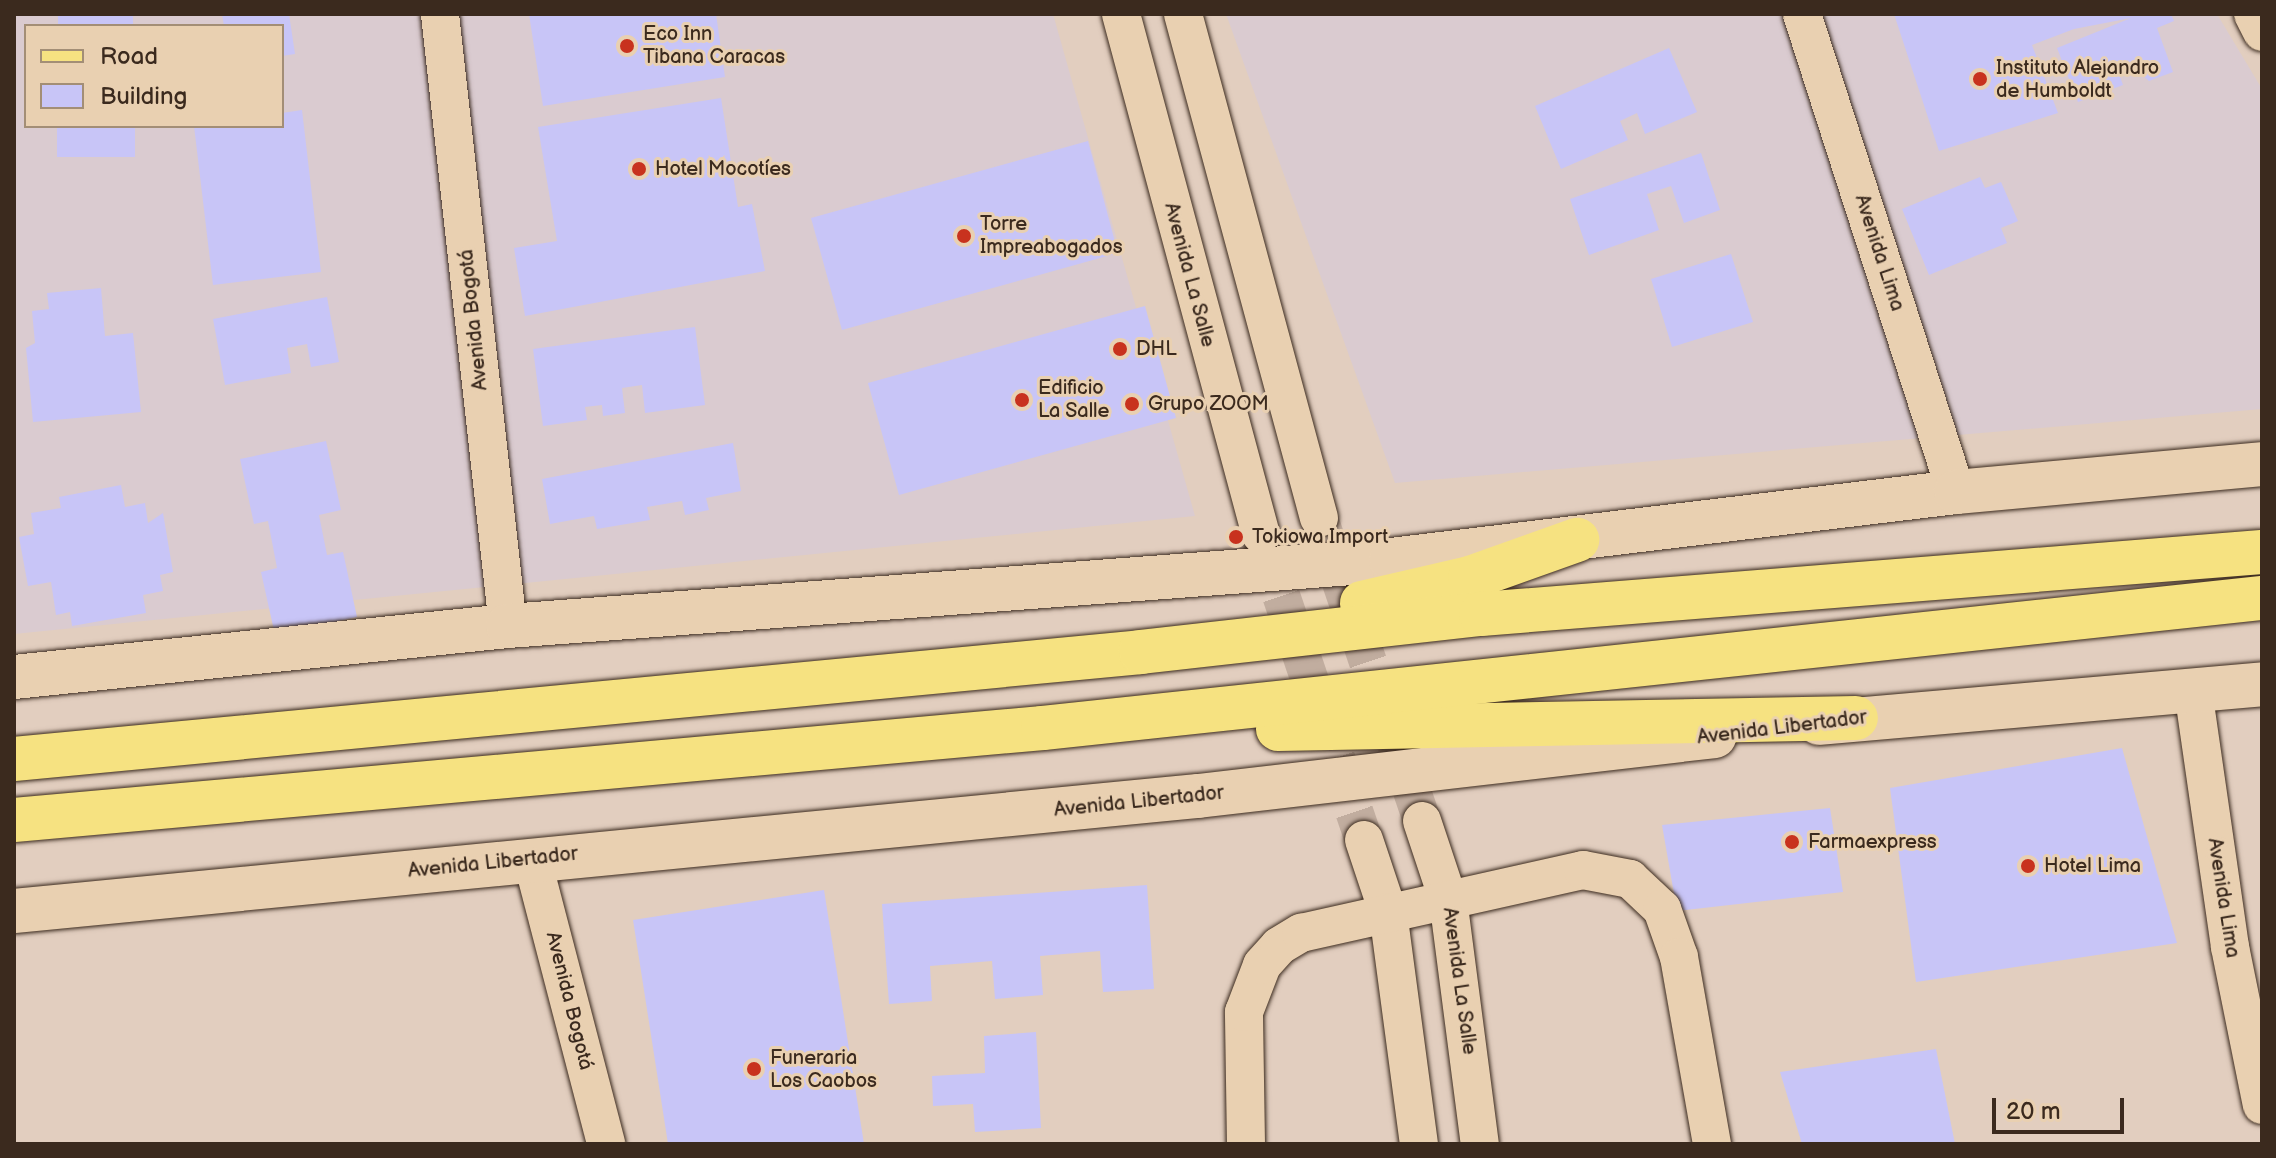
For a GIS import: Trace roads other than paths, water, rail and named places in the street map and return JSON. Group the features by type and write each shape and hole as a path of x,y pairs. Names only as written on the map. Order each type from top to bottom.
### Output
{"main road":[{"path":"14,677 508,626 1133,581 1577,540 1956,492 2262,464"},
{"path":"1141,652 1470,578 1577,540"},
{"path":"14,759 1141,652 1481,614 2262,552"},
{"path":"14,820 1043,728 2262,598"},
{"name":"Avenida Libertador","path":"14,911 1198,796 1856,718 2262,684"},
{"path":"1043,728 1856,718"}],"street":[{"name":"Avenida Bogotá","path":"440,14 508,626"},
{"name":"Avenida La Salle","path":"1121,14 1261,535"},
{"path":"1183,14 1319,518"},
{"name":"Avenida Lima","path":"1802,14 1956,492"},
{"path":"2253,14 2262,32"},
{"name":"Avenida Lima","path":"2193,690 2230,947 2262,1105"},
{"name":"Avenida La Salle","path":"1422,821 1448,899 1480,1144"},
{"path":"1364,840 1388,912 1419,1144"},
{"name":"Avenida Bogotá","path":"532,859 606,1144"},
{"path":"1246,1144 1244,1012 1262,965 1301,933 1583,870 1630,879 1662,909 1679,957 1712,1144"}],"tunnel":[{"path":"1319,518 1422,821"},
{"path":"1263,542 1364,840"}],"place":[{"name":"Eco Inn Tibana Caracas","path":"627,46"},
{"name":"Instituto Alejandro de Humboldt","path":"1980,79"},
{"name":"Hotel Mocotíes","path":"639,169"},
{"name":"Torre Impreabogados","path":"964,236"},
{"name":"DHL","path":"1120,349"},
{"name":"Edificio La Salle","path":"1022,400"},
{"name":"Grupo ZOOM","path":"1132,404"},
{"name":"Tokiowa Import","path":"1236,537"},
{"name":"Farmaexpress","path":"1792,842"},
{"name":"Hotel Lima","path":"2028,866"},
{"name":"Funeraria Los Caobos","path":"754,1069"}]}
